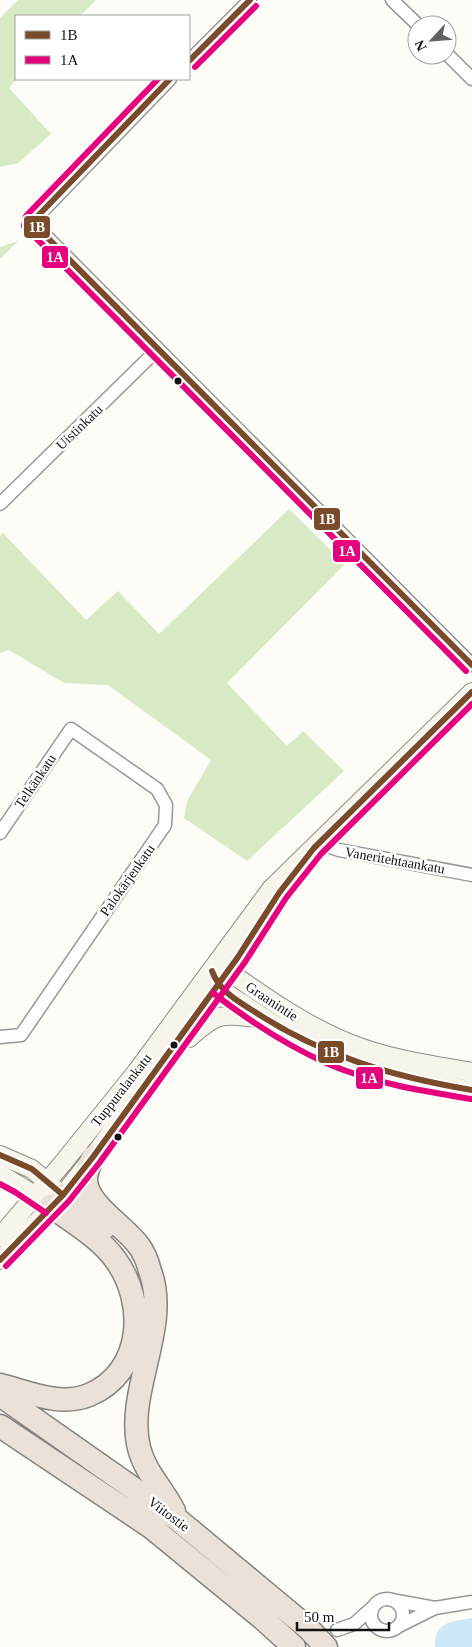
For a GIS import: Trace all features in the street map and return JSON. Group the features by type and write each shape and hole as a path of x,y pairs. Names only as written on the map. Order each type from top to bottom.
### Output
{"highway":[{"path":"93,1157 86,1179 89,1193 97,1204 121,1225 140,1247 151,1272 155,1298 152,1338 138,1409 139,1447 145,1466 167,1498 177,1519"},
{"path":"49,1195 116,1238 136,1265 146,1292 152,1338"},
{"path":"0,1384 52,1399 89,1395 107,1383 124,1366 133,1346 136,1326 135,1301 127,1278 114,1258 49,1195"},
{"name":"Viitostie","path":"0,1395 177,1519 308,1628 331,1638"},
{"name":"Viitostie","path":"0,1426 70,1471 151,1527 262,1618 294,1647"}],"street":[{"path":"190,59 250,0"},
{"path":"392,0 408,15"},
{"path":"457,64 472,78"},
{"path":"169,80 32,222 472,665"},
{"name":"Uistinkatu","path":"0,504 158,349"},
{"name":"Tuppuralankatu","path":"0,1237 93,1157 163,1061 219,976 279,892 316,845 472,692"},
{"name":"Telkänkatu","path":"0,833 71,729"},
{"name":"Palokärjenkatu","path":"0,1037 21,1035 165,825 166,805 157,789 71,729"},
{"name":"Vaneritehtaankatu","path":"316,845 472,874"},
{"name":"Tuppuralankatu","path":"0,1260 49,1195 137,1071 219,976"},
{"name":"Graanintie","path":"219,976 263,1018 312,1046 370,1069 436,1085 472,1090"},
{"name":"Graanintie","path":"219,976 350,1044 442,1067 472,1072"},
{"path":"163,1061 214,1018 234,1014 263,1018"},
{"path":"0,1155 32,1169 49,1195"},
{"path":"0,1174 49,1195"},
{"path":"331,1638 354,1624 373,1606 384,1599 436,1608"},
{"path":"397,1602 403,1616 398,1626"},
{"path":"354,1624 389,1631 436,1608 472,1602"},
{"path":"373,1606 371,1617 379,1629"}],"green space":[{"path":"18,0 96,0 81,15 15,15 16,80 9,88 51,134 18,163 0,167 0,18"},
{"path":"18,241 0,259 0,247"},
{"path":"289,509 345,564 227,683 287,746 303,731 344,771 247,861 184,818 187,801 211,760 108,685 64,683 9,650 0,653 0,536 3,533 86,620 118,591 159,634"}],"water":[{"path":"472,1618 472,1647 435,1647 435,1638 441,1627 451,1622"}],"transit line":[{"name":"1B","path":"190,60 250,0"},
{"name":"1A","path":"195,67 256,6"},
{"name":"1A","path":"157,80 26,216 24,226 466,671"},
{"name":"1B","path":"169,80 32,222 472,665"},
{"name":"1B","path":"0,1260 63,1195 93,1157 238,957 279,893 314,848 472,692"},
{"name":"1A","path":"6,1266 69,1201 100,1162 245,962 286,898 321,854 472,704"},
{"name":"1B","path":"212,971 224,990 236,999 306,1041 359,1063 415,1079 472,1090"},
{"name":"1A","path":"213,993 240,1013 296,1048 343,1070 379,1081 471,1099"},
{"name":"1B","path":"0,1155 32,1169 63,1195"},
{"name":"1A","path":"0,1184 46,1213"}]}
